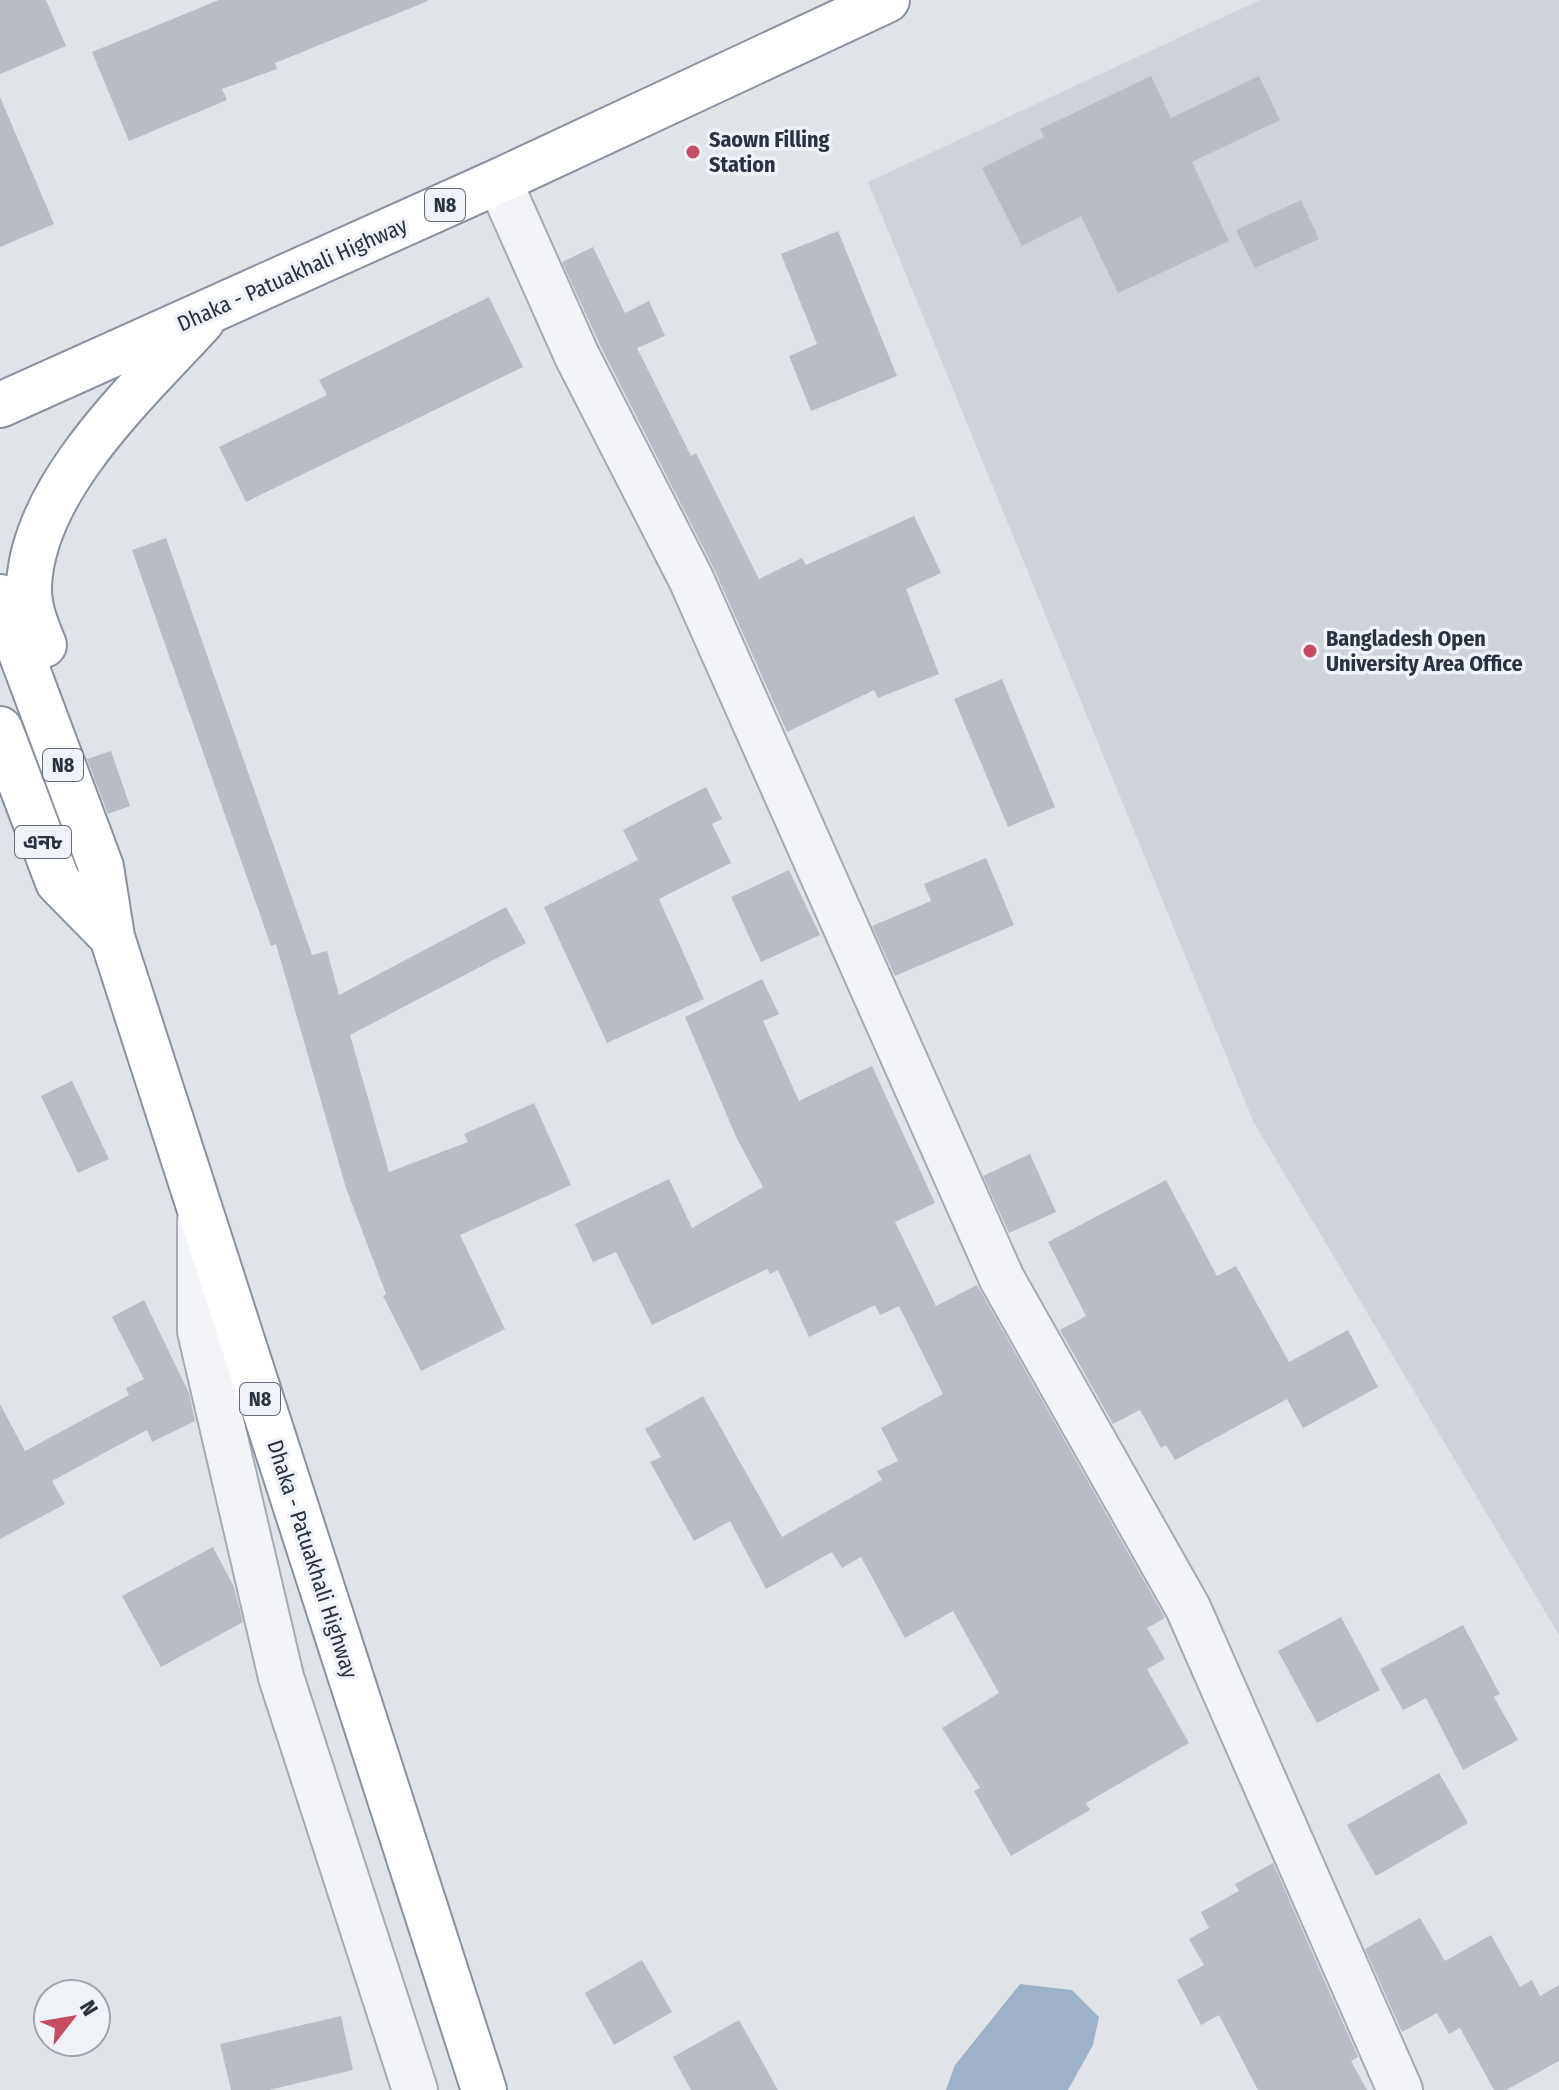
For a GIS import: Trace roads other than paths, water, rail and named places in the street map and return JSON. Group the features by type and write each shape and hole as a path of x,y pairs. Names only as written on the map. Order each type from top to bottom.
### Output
{"highway":[{"name":"Dhaka - Patuakhali Highway","path":"0,405 499,181 887,0"},
{"name":"N8","path":"112,937 122,859 32,614 29,584 47,519 77,467 99,435 214,308"},
{"name":"N8","path":"0,597 101,867 112,937"},
{"name":"N8","path":"0,664 78,876 112,937"},
{"name":"এন৮","path":"0,729 58,882 112,937"},
{"name":"Dhaka - Patuakhali Highway","path":"112,937 484,2090"}],"street":[{"path":"499,181 577,356 691,579 1002,1279 1188,1608 1400,2090"},
{"path":"200,1214 200,1331 281,1677 415,2090"}],"water":[{"path":"1020,1984 1072,1990 1099,2017 1093,2045 1068,2090 946,2090 955,2065"}],"place":[{"name":"Saown Filling Station","path":"693,152"},
{"name":"Bangladesh Open University Area Office","path":"1310,651"}]}
